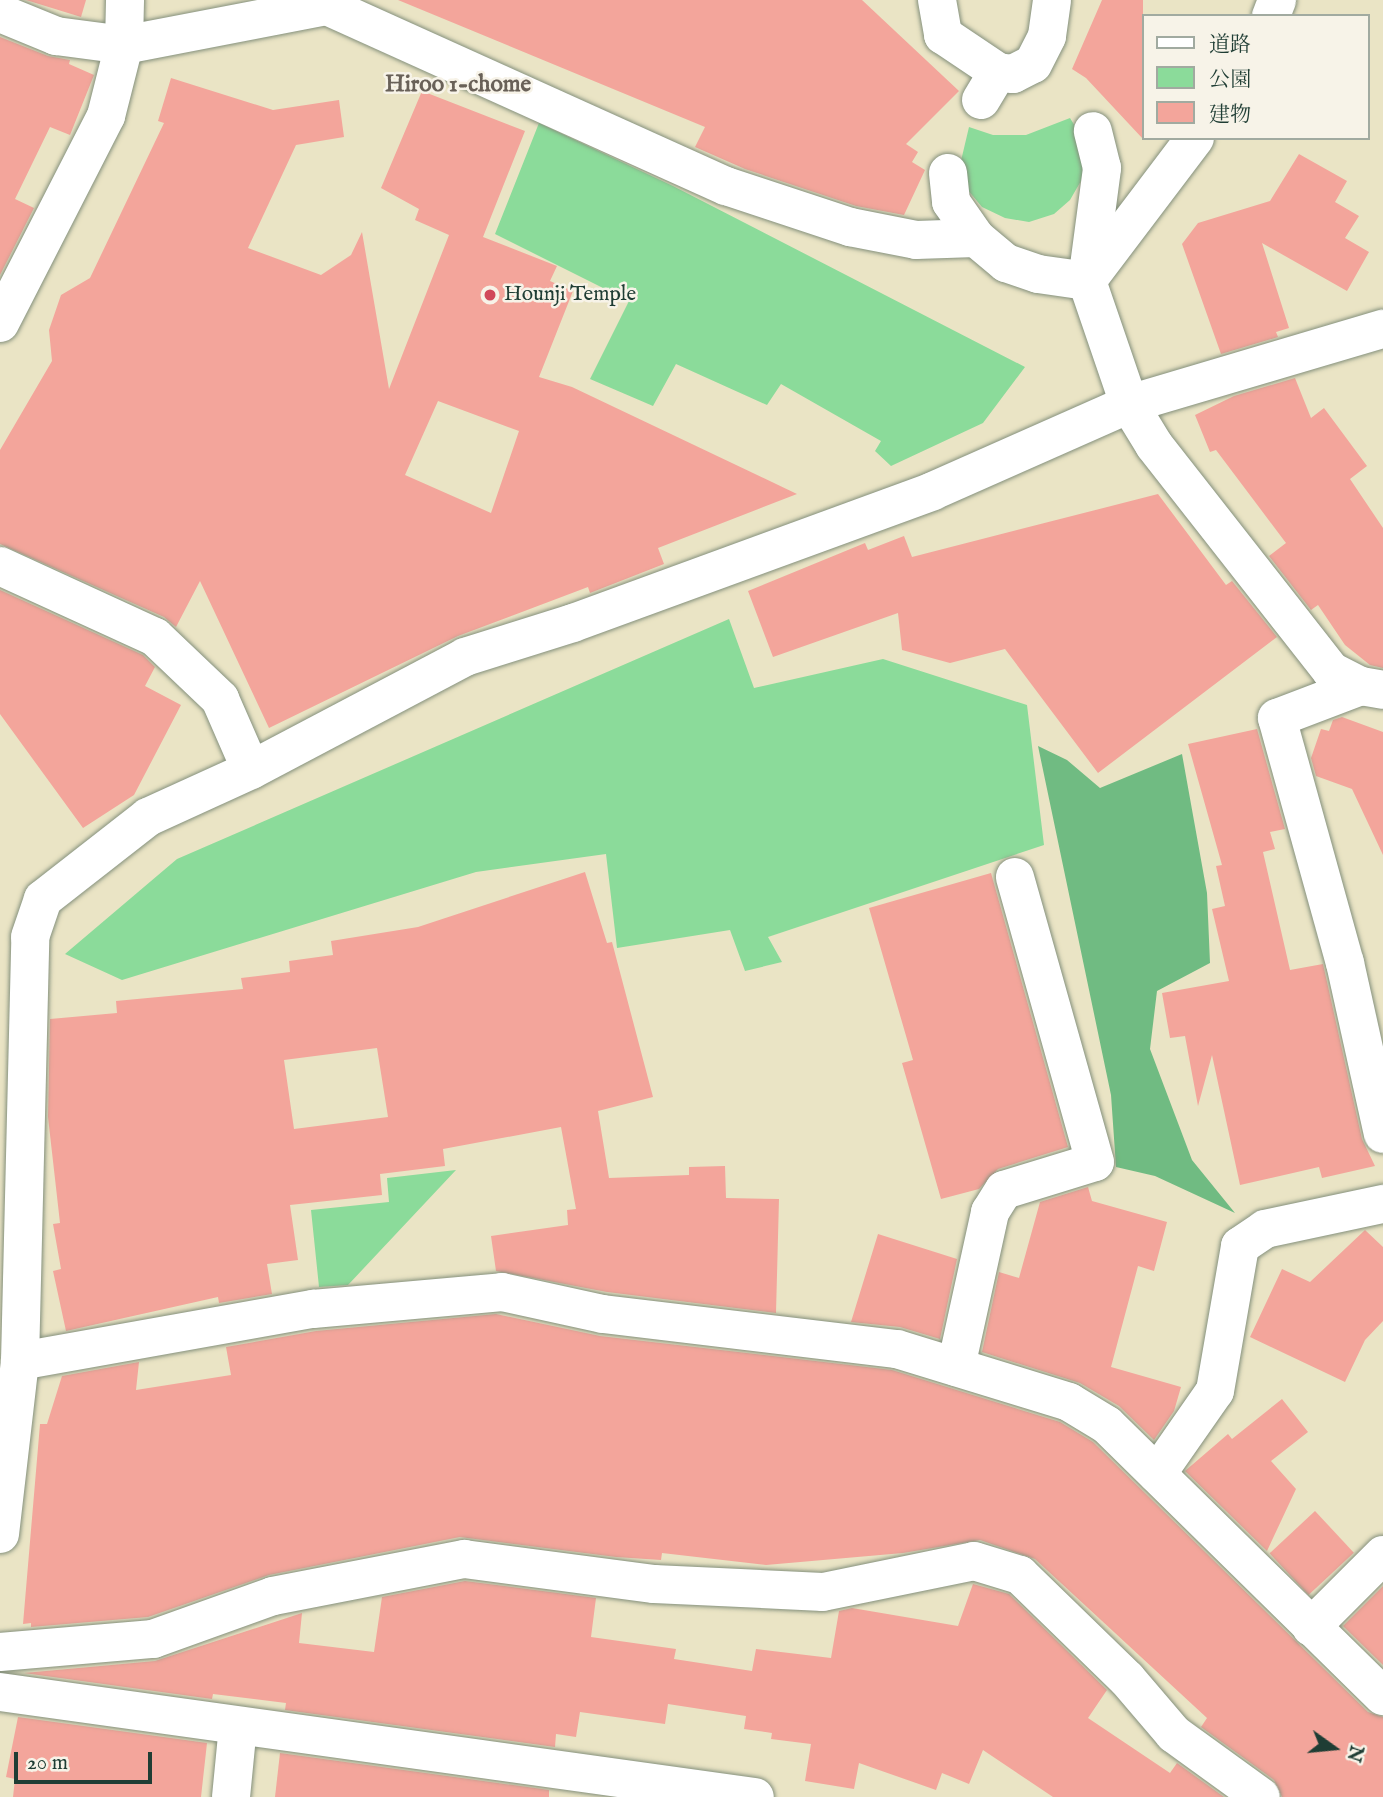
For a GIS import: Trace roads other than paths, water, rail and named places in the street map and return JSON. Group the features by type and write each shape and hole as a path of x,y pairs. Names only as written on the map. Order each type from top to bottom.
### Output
{"street":[{"path":"0,323 106,116 124,44 125,0"},
{"path":"937,0 943,35 1009,83 1033,64 1046,36 1052,0"},
{"path":"0,13 56,36 124,44 333,3 726,186 850,227 916,240 976,238"},
{"path":"1093,131 1102,168 1087,281 1129,404 1154,445 1331,671 1372,688"},
{"path":"1087,281 1193,140"},
{"path":"948,173 951,202 976,238 1006,263 1038,274 1087,281"},
{"path":"0,1534 20,1361 30,937 43,899 148,817 251,770 465,657 573,623 933,491 1129,404 1383,329"},
{"path":"0,566 155,636 220,699 251,770"},
{"path":"1372,688 1277,718 1345,962 1383,1134"},
{"path":"956,1367 990,1212 1004,1190 1095,1162 1015,877"},
{"path":"1157,1474 1215,1391 1240,1246 1265,1229 1383,1204"},
{"path":"20,1361 313,1309 502,1292 603,1314 897,1349 1069,1402 1107,1424 1383,1696"},
{"path":"1311,1627 1383,1555"},
{"path":"0,1652 153,1639 273,1596 464,1559 654,1584 823,1592 974,1561 1020,1575 1127,1679 1174,1734 1261,1797"},
{"path":"0,1692 238,1726 588,1785 755,1797"},
{"path":"231,1797 238,1726"}],"place":[{"name":"Hounji Temple","path":"490,295"}],"district":[{"name":"Hiroo 1-chome","path":"458,85"}]}
